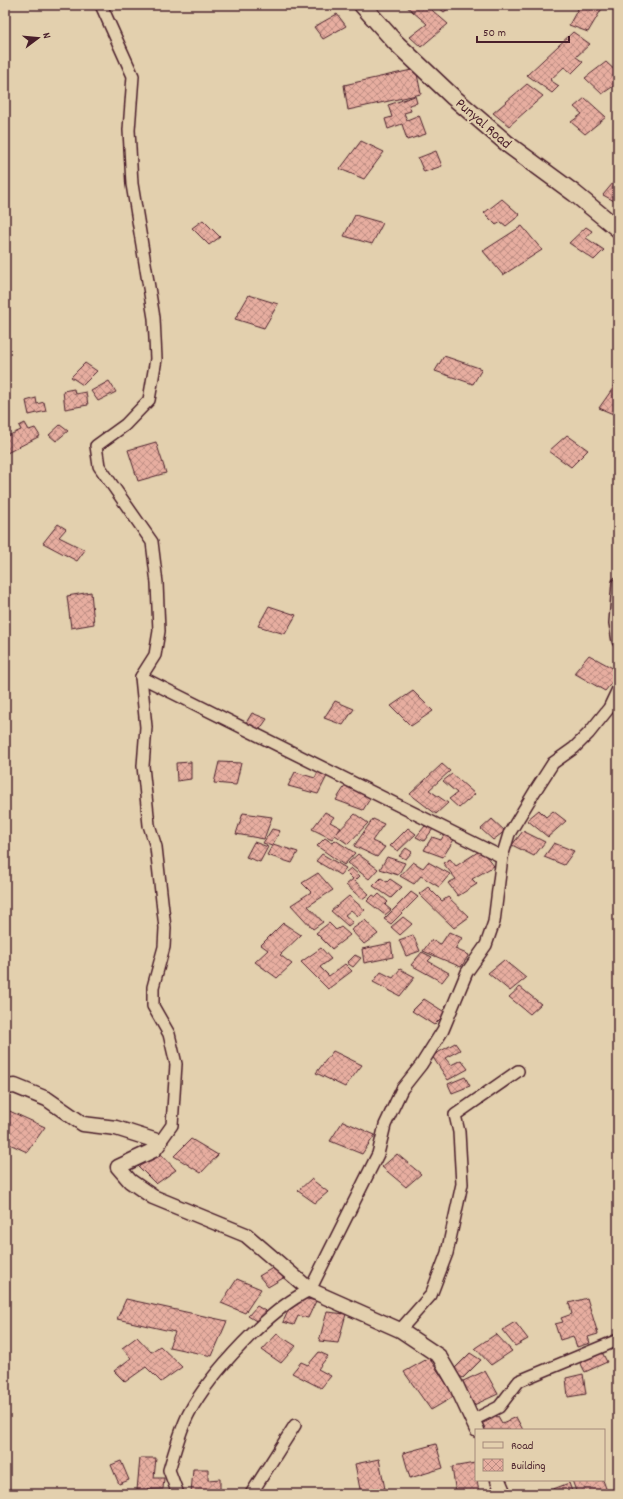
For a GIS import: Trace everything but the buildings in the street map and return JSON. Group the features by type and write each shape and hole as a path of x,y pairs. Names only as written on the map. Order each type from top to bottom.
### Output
{"main road":[{"name":"Punyal Road","path":"362,5 395,42 459,102 510,146 574,193 618,229"}],"street":[{"path":"101,5 133,76 129,130 132,184 154,318 156,359 148,400 125,425 96,446 99,466 152,542 157,583 159,631 155,655 141,677 146,727 143,766 149,825 156,847 165,928 164,947 153,987 153,1006 169,1034 176,1064 172,1125 154,1150 118,1167 130,1182 153,1197 246,1236 310,1290 400,1330 439,1356 456,1385 475,1425 499,1407 519,1381 618,1340"},
{"path":"618,583 615,623 618,641"},
{"path":"141,677 502,857"},
{"path":"178,1494 169,1470 189,1413 212,1379 257,1328 295,1296 310,1290 378,1154 385,1125 402,1089 421,1065 443,1030 467,972 486,945 494,922 502,857 509,834 550,769 589,733 609,708 618,689"},
{"path":"400,1330 431,1295 447,1253 462,1184 459,1132 456,1115 518,1071"},
{"path":"5,1087 15,1086 47,1099 83,1124 116,1128 160,1142"},
{"path":"250,1494 295,1425"},
{"path":"498,1481 504,1494"}]}
